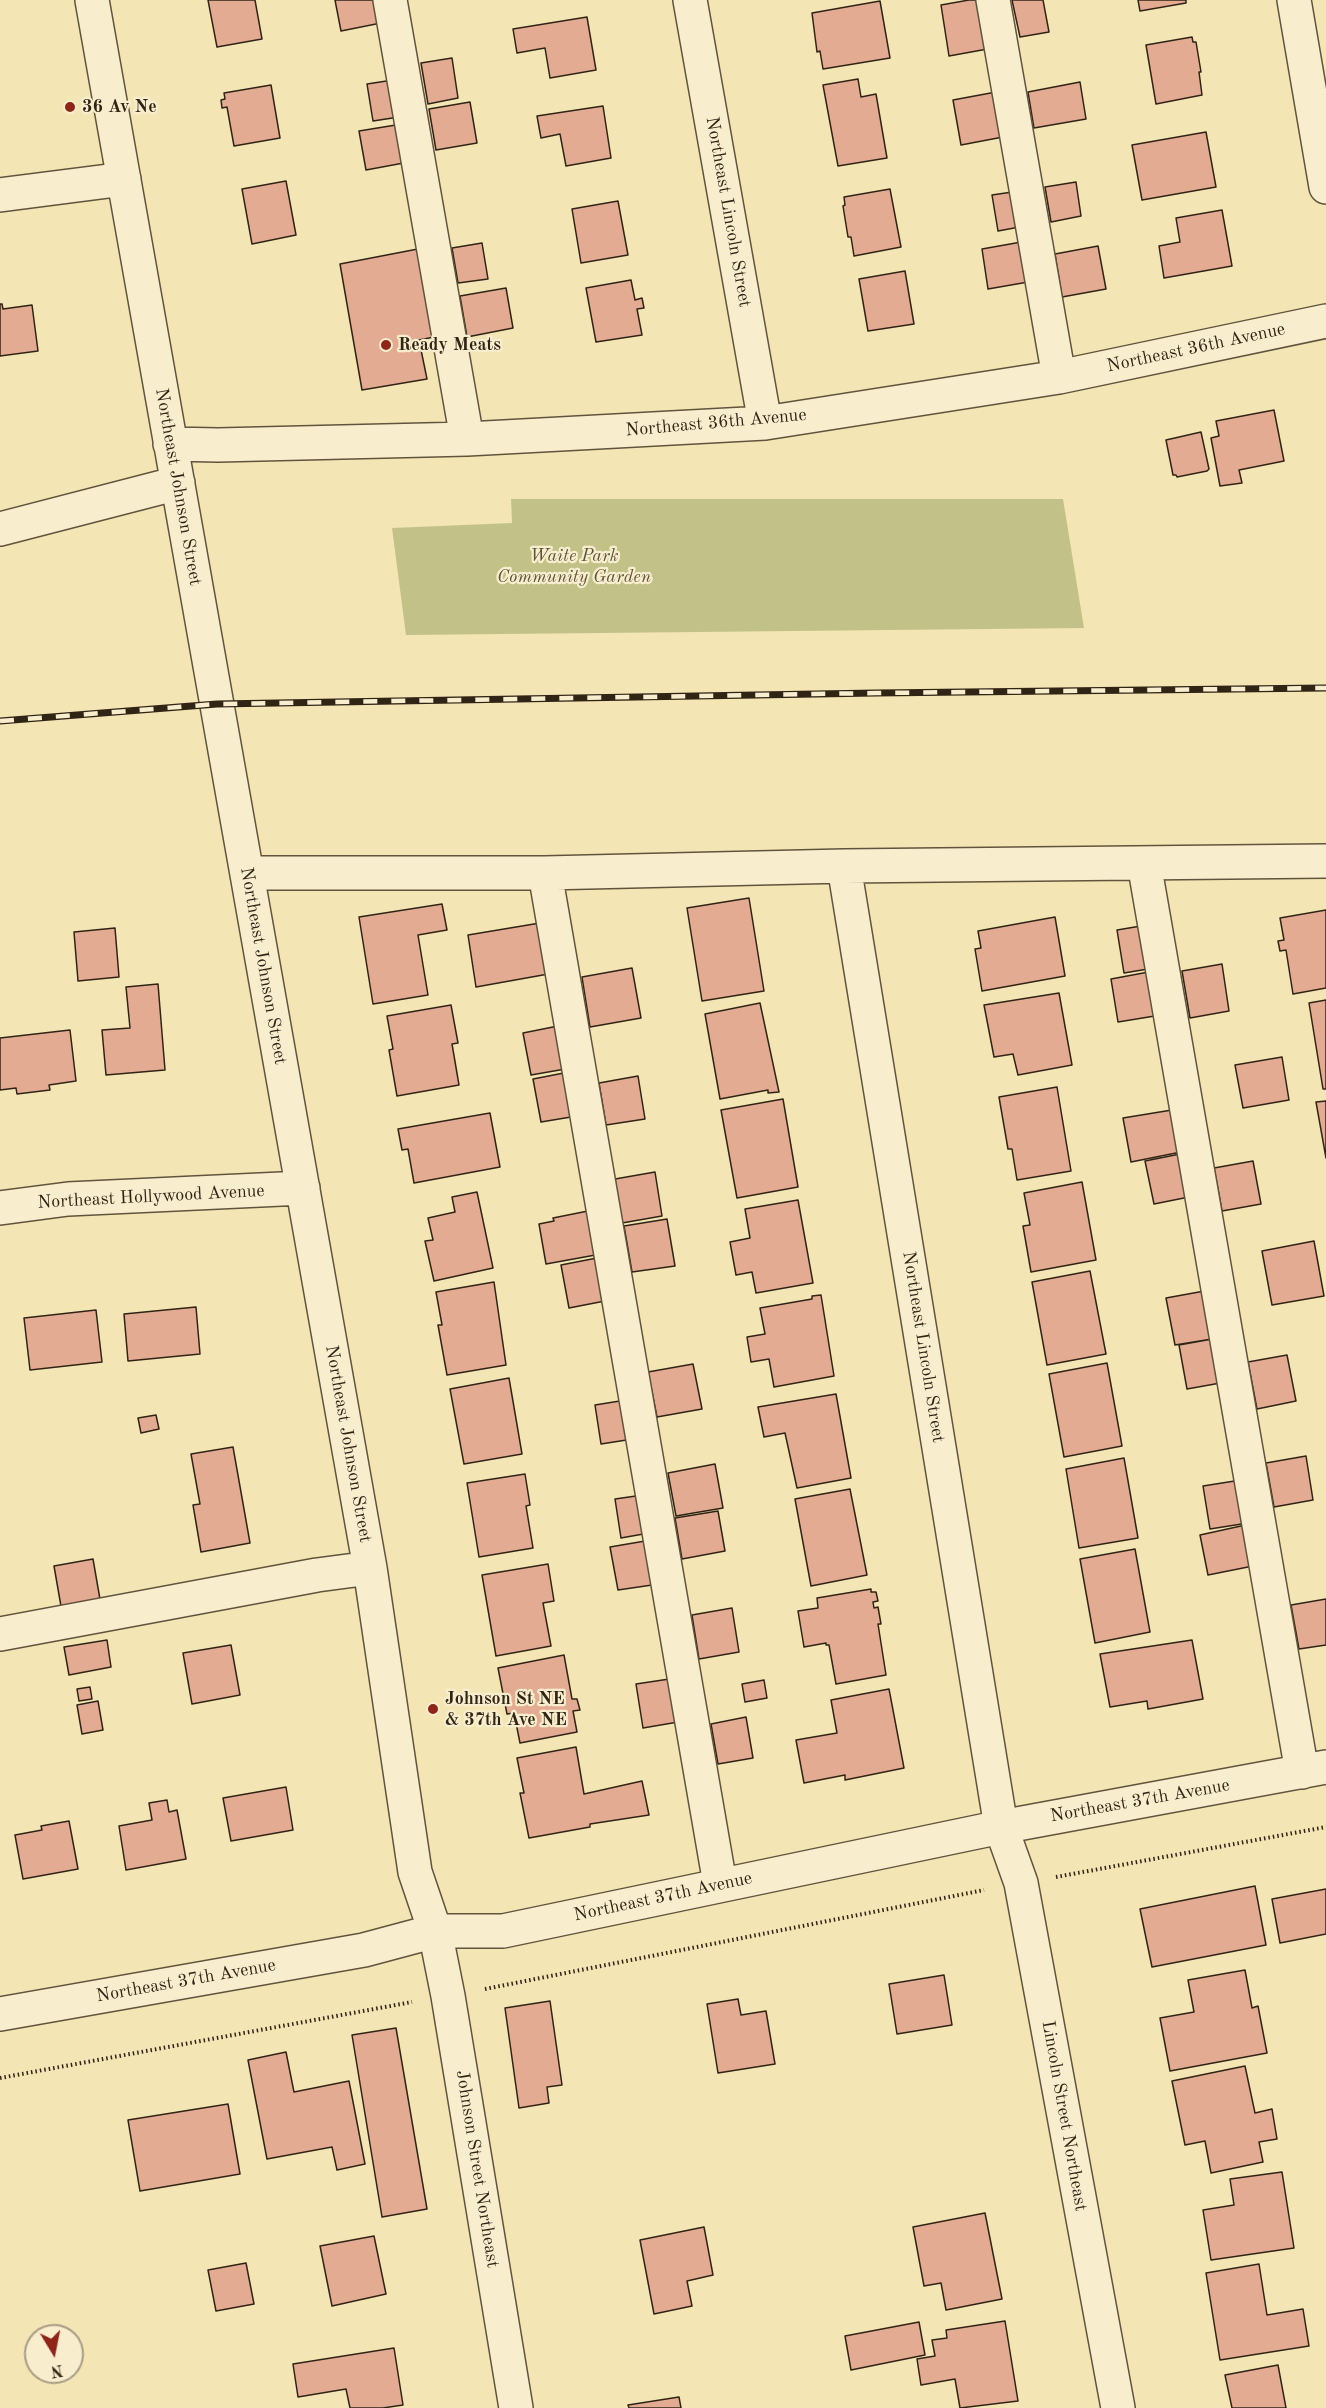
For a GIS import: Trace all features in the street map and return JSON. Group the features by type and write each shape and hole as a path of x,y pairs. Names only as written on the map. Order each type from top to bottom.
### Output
{"street":[{"name":"Northeast Johnson Street","path":"92,0 370,1568 415,1872 435,1931"},
{"path":"390,0 467,439"},
{"name":"Northeast Lincoln Street","path":"690,0 765,423"},
{"path":"993,0 1059,377"},
{"path":"1293,0 1326,187"},
{"path":"0,195 124,179"},
{"name":"Northeast 36th Avenue","path":"171,444 467,439 765,423 1059,377 1326,321"},
{"path":"0,529 178,483"},
{"path":"247,873 545,873 844,866 1326,861"},
{"path":"1144,863 1314,1770"},
{"name":"Northeast Lincoln Street","path":"844,866 1001,1827"},
{"path":"545,873 720,1884"},
{"name":"Northeast Hollywood Avenue","path":"0,1208 68,1199 303,1188"},
{"path":"0,1634 317,1575 370,1568"},
{"name":"Northeast 37th Avenue","path":"0,2014 364,1950 435,1931 503,1931 1001,1827 1314,1770"},
{"name":"Lincoln Street Northeast","path":"1001,1827 1021,1883 1118,2408"},
{"name":"Johnson Street Northeast","path":"435,1931 452,2019 516,2408"}],"path":[{"path":"1071,1875 1326,1827"},
{"path":"514,1983 995,1888"},
{"path":"0,2078 375,2008"}],"green space":[{"name":"Waite Park Community Garden","path":"511,499 1063,499 1084,628 406,635 392,528 512,523"}],"building":[{"path":"208,0 255,0 262,39 217,47"},
{"path":"335,0 382,0 386,22 341,31"},
{"path":"969,0 985,0 993,48 949,56 941,5"},
{"path":"1012,0 1043,0 1049,32 1020,37"},
{"path":"1138,0 1186,0 1186,3 1140,11"},
{"path":"880,1 890,58 823,69 820,51 817,52 812,13"},
{"path":"587,17 596,70 550,78 545,48 517,53 513,29"},
{"path":"1192,37 1193,42 1196,42 1202,95 1156,104 1146,45"},
{"path":"452,58 458,98 428,104 421,63"},
{"path":"858,79 861,97 876,94 887,158 838,166 823,85"},
{"path":"393,80 399,117 373,121 367,84"},
{"path":"1080,82 1086,119 1034,128 1028,92"},
{"path":"271,85 280,138 234,146 227,107 222,108 221,100 225,99 224,93"},
{"path":"996,92 1003,137 961,145 953,100"},
{"path":"470,102 477,143 436,150 429,109"},
{"path":"603,106 611,158 566,166 560,134 541,138 537,116"},
{"path":"402,124 409,162 366,170 359,131"},
{"path":"1206,132 1216,187 1142,200 1132,145"},
{"path":"286,181 296,235 252,244 242,189"},
{"path":"1076,182 1081,216 1051,222 1045,187"},
{"path":"890,189 901,247 854,256 851,237 848,237 843,206 845,205 844,197"},
{"path":"1019,191 1025,226 998,231 992,195"},
{"path":"618,201 628,255 581,263 572,209"},
{"path":"1222,210 1232,266 1164,278 1159,246 1180,242 1176,218"},
{"path":"1027,241 1034,281 988,289 982,249"},
{"path":"482,243 488,279 458,283 452,248"},
{"path":"1098,246 1106,289 1062,297 1055,254"},
{"path":"423,248 439,336 419,340 427,379 362,390 340,264"},
{"path":"905,271 914,324 868,331 859,279"},
{"path":"631,280 635,300 642,298 644,308 637,309 642,335 596,342 586,288"},
{"path":"506,288 513,328 467,337 460,296"},
{"path":"0,304 3,309 32,305 38,351 0,356"},
{"path":"1274,410 1284,461 1239,470 1242,483 1220,486 1211,438 1219,436 1216,421"},
{"path":"1201,432 1209,469 1177,477 1173,475 1166,440"},
{"path":"749,898 764,991 702,1001 687,908"},
{"path":"442,904 447,930 418,935 428,995 373,1004 359,917"},
{"path":"1326,910 1326,988 1293,994 1286,950 1280,951 1278,941 1284,940 1280,918"},
{"path":"1055,917 1065,976 982,991 975,949 981,948 978,931"},
{"path":"546,922 554,973 476,987 468,935"},
{"path":"1147,925 1154,968 1124,973 1117,930"},
{"path":"115,928 119,977 78,981 74,932"},
{"path":"1222,964 1229,1011 1190,1018 1182,971"},
{"path":"632,968 641,1018 590,1027 582,977"},
{"path":"1154,971 1161,1015 1118,1022 1111,979"},
{"path":"158,984 165,1070 106,1075 102,1030 130,1028 126,987"},
{"path":"1059,993 1072,1065 1018,1075 1013,1054 994,1057 984,1005"},
{"path":"1326,1000 1326,1089 1323,1089 1309,1003"},
{"path":"760,1003 779,1092 768,1093 768,1090 720,1099 705,1014"},
{"path":"451,1005 458,1043 452,1044 459,1085 397,1096 389,1050 393,1049 387,1016"},
{"path":"563,1025 571,1068 531,1075 523,1033"},
{"path":"70,1030 76,1081 49,1085 50,1090 17,1094 16,1088 0,1090 0,1038"},
{"path":"1282,1057 1289,1100 1243,1108 1235,1065"},
{"path":"569,1072 577,1116 541,1122 533,1079"},
{"path":"638,1076 645,1119 606,1125 599,1083"},
{"path":"1057,1087 1071,1171 1017,1180 1012,1149 1008,1149 999,1097"},
{"path":"783,1099 798,1187 737,1198 721,1110"},
{"path":"1326,1101 1326,1158 1316,1102"},
{"path":"1178,1109 1186,1151 1131,1162 1123,1118"},
{"path":"490,1113 500,1167 414,1183 408,1149 402,1150 398,1129"},
{"path":"1185,1153 1194,1196 1154,1204 1145,1161"},
{"path":"1253,1161 1261,1204 1222,1211 1214,1168"},
{"path":"655,1172 662,1216 622,1223 615,1179"},
{"path":"1082,1182 1096,1260 1031,1272 1023,1226 1030,1225 1024,1193"},
{"path":"477,1192 493,1268 434,1281 425,1241 433,1240 428,1218 455,1212 452,1197"},
{"path":"798,1200 813,1283 756,1293 752,1272 736,1275 730,1242 750,1238 745,1209"},
{"path":"593,1210 601,1254 546,1264 539,1224 554,1221 553,1218"},
{"path":"667,1219 675,1266 632,1272 624,1226"},
{"path":"1314,1241 1324,1296 1272,1305 1262,1251"},
{"path":"602,1257 610,1300 569,1308 561,1265"},
{"path":"1090,1271 1106,1354 1047,1365 1032,1282"},
{"path":"494,1282 506,1365 447,1375 438,1325 442,1325 436,1292"},
{"path":"1210,1290 1218,1338 1175,1345 1166,1298"},
{"path":"821,1295 834,1376 774,1387 769,1359 751,1362 747,1337 765,1334 760,1308 812,1299 812,1296"},
{"path":"196,1307 200,1354 128,1361 124,1314"},
{"path":"96,1310 102,1362 30,1370 24,1318"},
{"path":"1218,1338 1226,1382 1187,1389 1179,1345"},
{"path":"1287,1355 1296,1401 1257,1409 1248,1362"},
{"path":"1107,1363 1122,1446 1064,1457 1049,1374"},
{"path":"693,1364 702,1409 657,1417 648,1372"},
{"path":"509,1378 522,1454 464,1464 450,1389"},
{"path":"836,1394 851,1478 797,1488 785,1433 764,1437 758,1407"},
{"path":"626,1400 633,1439 601,1444 595,1405"},
{"path":"156,1415 159,1429 141,1433 138,1418"},
{"path":"233,1447 250,1543 201,1552 193,1505 200,1504 191,1454"},
{"path":"1306,1456 1313,1500 1274,1507 1266,1463"},
{"path":"1124,1458 1138,1538 1079,1548 1066,1469"},
{"path":"715,1464 723,1508 676,1516 668,1473"},
{"path":"525,1474 530,1505 526,1506 533,1548 479,1557 467,1483"},
{"path":"1241,1480 1248,1523 1210,1529 1203,1486"},
{"path":"850,1489 867,1575 811,1586 795,1499"},
{"path":"643,1495 649,1533 621,1538 615,1499"},
{"path":"718,1511 725,1551 682,1559 675,1518"},
{"path":"1250,1524 1258,1565 1208,1575 1200,1535"},
{"path":"651,1540 659,1584 618,1590 610,1547"},
{"path":"1135,1549 1150,1632 1095,1643 1080,1559"},
{"path":"93,1559 101,1605 62,1612 54,1566"},
{"path":"548,1564 554,1601 543,1603 551,1646 496,1656 482,1575"},
{"path":"871,1589 871,1592 876,1592 878,1601 873,1602 874,1608 878,1607 881,1624 878,1624 886,1675 836,1684 829,1645 826,1643 804,1647 798,1611 818,1608 817,1598"},
{"path":"1326,1599 1326,1645 1299,1649 1291,1605"},
{"path":"732,1608 739,1652 699,1659 692,1615"},
{"path":"107,1640 111,1667 69,1675 64,1647"},
{"path":"1192,1640 1203,1699 1148,1709 1147,1701 1110,1707 1100,1654"},
{"path":"231,1645 240,1695 192,1704 183,1653"},
{"path":"564,1655 572,1699 577,1699 580,1710 573,1711 577,1732 520,1743 514,1713 507,1714 498,1668"},
{"path":"676,1678 684,1721 643,1728 636,1684"},
{"path":"764,1680 767,1698 745,1702 742,1684"},
{"path":"90,1687 92,1699 79,1701 77,1689"},
{"path":"889,1689 904,1768 845,1780 845,1775 804,1783 796,1740 837,1733 831,1700"},
{"path":"98,1701 103,1730 82,1734 77,1705"},
{"path":"746,1717 753,1758 718,1764 711,1724"},
{"path":"576,1747 584,1794 642,1781 649,1815 590,1824 590,1827 529,1838 520,1793 524,1793 517,1758"},
{"path":"286,1787 293,1830 231,1841 223,1798"},
{"path":"167,1800 169,1812 177,1810 186,1859 126,1870 119,1826 152,1820 149,1803"},
{"path":"69,1821 78,1869 23,1879 15,1835 42,1830 41,1826"},
{"path":"1255,1886 1266,1945 1152,1967 1140,1909"},
{"path":"1326,1889 1326,1934 1280,1943 1272,1899"},
{"path":"1245,1970 1252,2008 1258,2006 1267,2053 1170,2071 1160,2018 1194,2012 1188,1980"},
{"path":"944,1975 952,2025 897,2034 889,1984"},
{"path":"738,1999 741,2015 766,2011 775,2064 718,2073 707,2004"},
{"path":"550,2001 562,2085 547,2087 549,2103 519,2108 505,2008"},
{"path":"396,2028 427,2209 382,2217 352,2035"},
{"path":"286,2052 294,2092 349,2081 365,2164 337,2170 332,2147 267,2159 248,2060"},
{"path":"1245,2066 1255,2113 1272,2109 1277,2139 1259,2142 1263,2162 1211,2173 1205,2141 1185,2145 1172,2081"},
{"path":"228,2104 240,2174 140,2191 128,2120"},
{"path":"1282,2172 1294,2248 1211,2260 1203,2210 1234,2205 1230,2179"},
{"path":"985,2213 1002,2299 946,2310 941,2283 924,2286 913,2227"},
{"path":"704,2227 713,2275 687,2281 692,2306 654,2314 640,2240"},
{"path":"374,2236 386,2294 332,2306 320,2246"},
{"path":"246,2263 254,2304 216,2311 208,2270"},
{"path":"1259,2264 1267,2315 1303,2309 1309,2346 1220,2360 1206,2273"},
{"path":"1005,2321 1018,2401 960,2408 955,2379 921,2385 917,2359 935,2356 932,2340 947,2338 946,2330"},
{"path":"919,2322 925,2355 851,2370 845,2336"},
{"path":"394,2348 403,2405 383,2408 350,2408 346,2389 298,2397 293,2364"},
{"path":"1278,2365 1286,2408 1232,2408 1225,2375"},
{"path":"679,2397 681,2408 629,2408 628,2405"}],"railway":[{"path":"0,721 217,704 1326,688"}],"place":[{"name":"36 Av Ne","path":"70,107"},
{"name":"Ready Meats","path":"386,345"},
{"name":"Johnson St NE & 37th Ave NE","path":"433,1709"}]}
